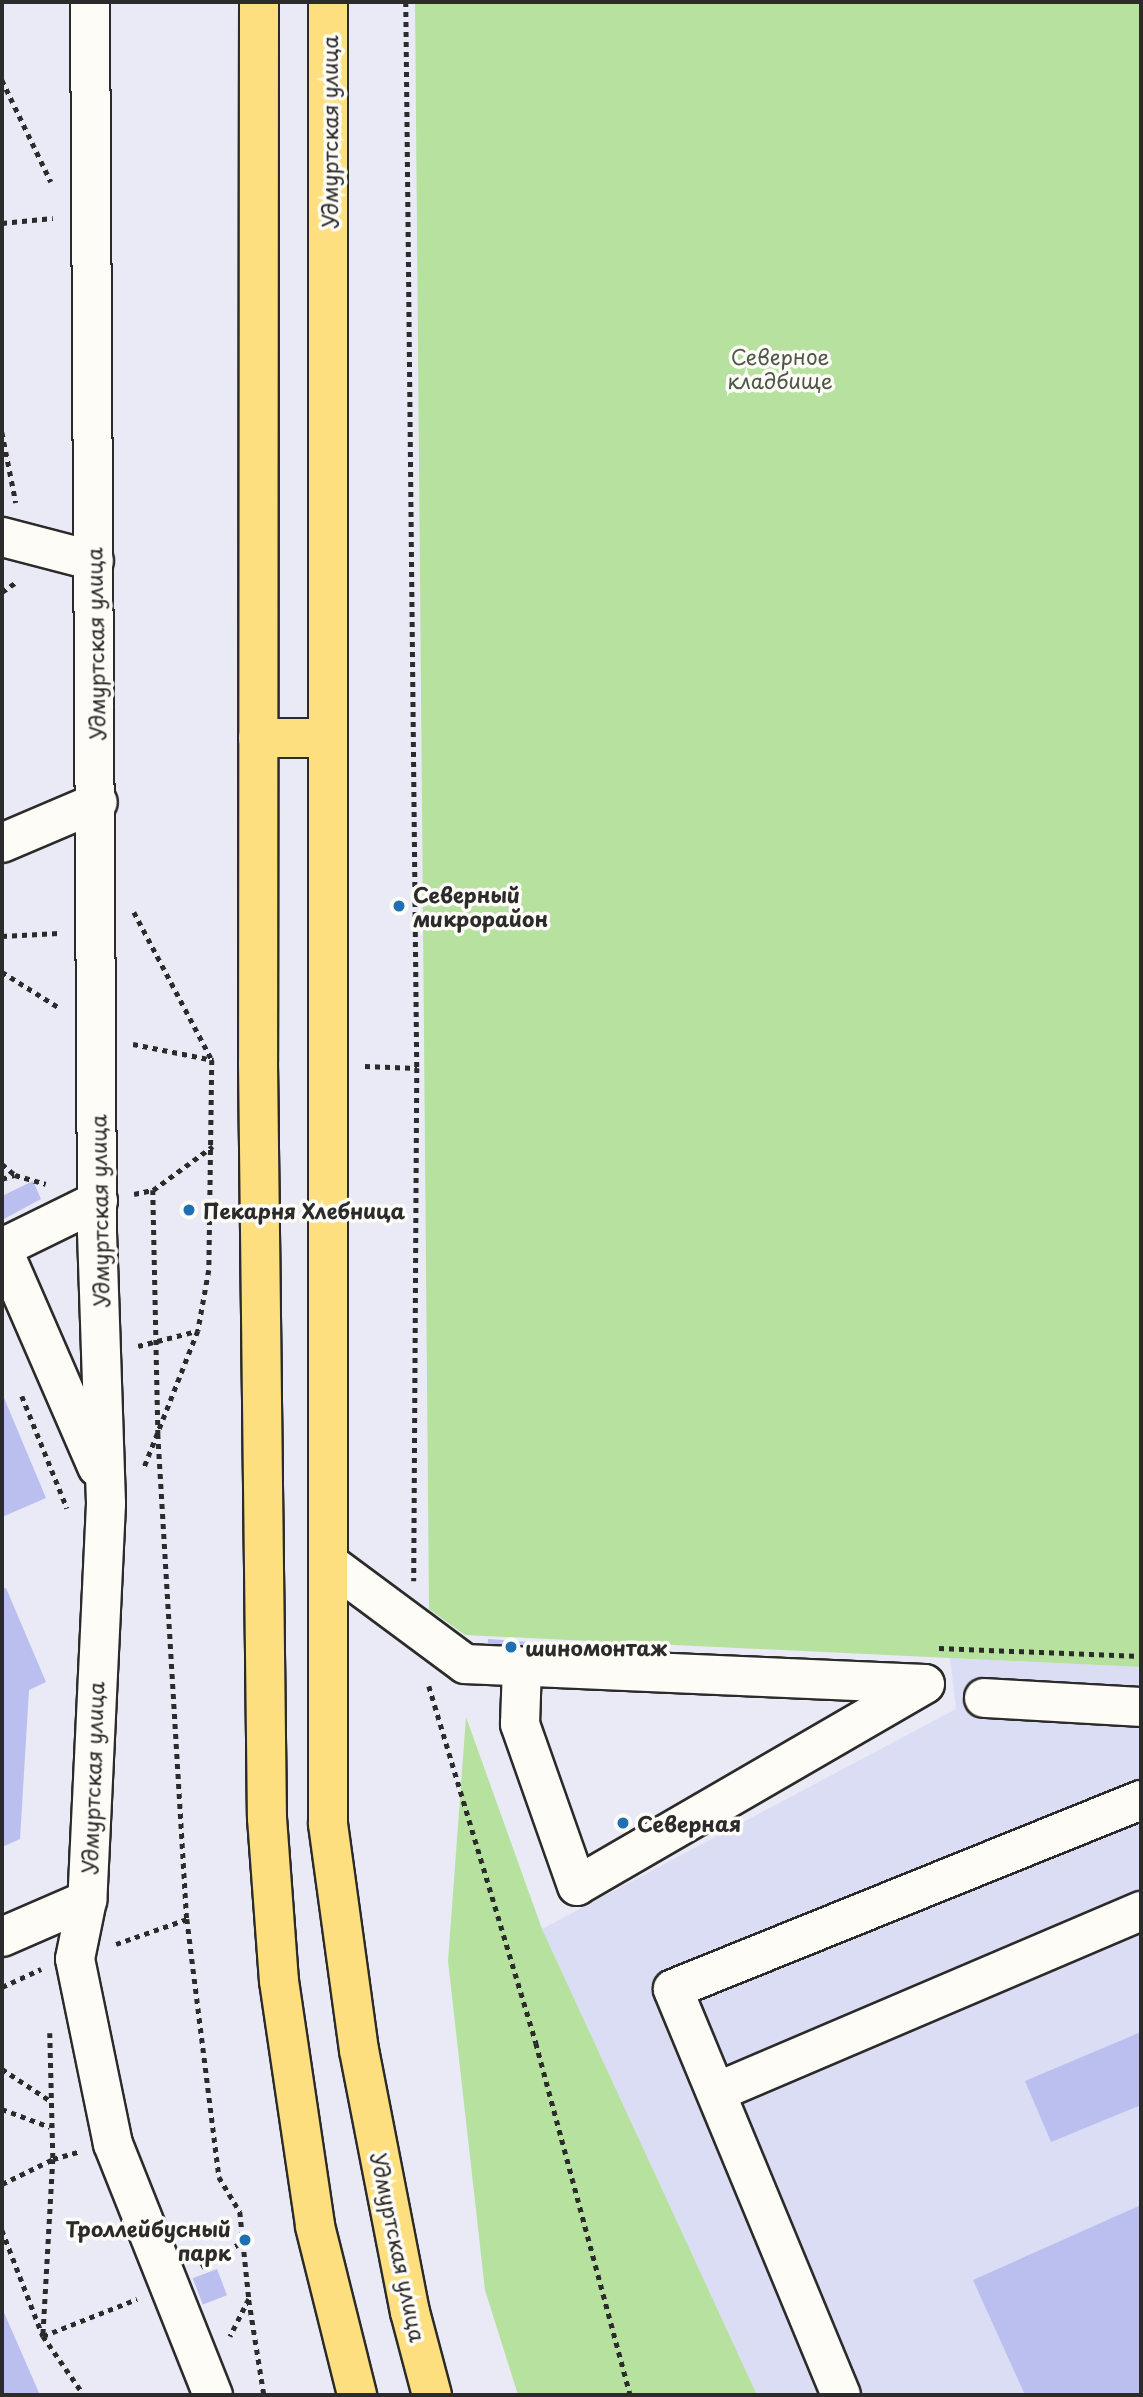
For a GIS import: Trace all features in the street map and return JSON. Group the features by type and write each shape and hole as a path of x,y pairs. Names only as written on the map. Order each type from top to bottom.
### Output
{"main road":[{"path":"259,2 258,737 267,1818 279,1981 314,2226 358,2395"},
{"name":"Удмуртская улица","path":"328,2 328,1824 359,2050 410,2312 432,2395"},
{"path":"258,737 327,738"}],"street":[{"name":"Удмуртская улица","path":"90,2 98,802 97,1201 105,1495 88,1900 75,1959 113,2144 211,2386"},
{"path":"2,537 94,561"},
{"path":"2,843 98,802"},
{"path":"97,1201 2,1248 105,1495"},
{"path":"328,1563 466,1664 925,1684 577,1886 520,1724 522,1667"},
{"path":"984,1698 1141,1707"},
{"path":"841,2395 719,2091 673,1989 1141,1800"},
{"path":"2,1937 88,1900"},
{"path":"719,2091 1141,1911"}],"path":[{"path":"406,2 417,1068 414,1625 536,2043 630,2395"},
{"path":"2,80 56,192"},
{"path":"2,223 57,218"},
{"path":"2,432 12,484"},
{"path":"19,1390 67,1508 105,1495 139,1479 198,1331 209,1270 213,1146 212,1060 132,908"},
{"path":"2,972 98,1037 212,1060"},
{"path":"97,1201 153,1190 213,1146"},
{"path":"2,1164 15,1175"},
{"path":"2,1179 15,1175 38,1179 49,1187"},
{"path":"153,1190 158,1434 187,1919 219,2177 240,2212 249,2300 264,2395"},
{"path":"43,2336 53,2159 50,2127 50,2020"},
{"path":"2,2068 50,2100"},
{"path":"2,2109 50,2127"},
{"path":"2,2184 53,2159"},
{"path":"2,2230 43,2336 84,2395"},
{"path":"211,2386 249,2300"},
{"path":"43,2336 107,2311"}],"shaded area":[{"path":"950,1658 1141,1667 1141,2395 757,2395 542,1929 956,1709"}],"green space":[{"name":"Северное кладбище","path":"415,2 1141,2 1141,1667 465,1635 429,1609"},
{"path":"466,1717 542,1929 757,2395 518,2395 485,2290 448,1961"}],"building":[{"path":"33,1181 41,1199 2,1220 2,1196"},
{"path":"2,1393 46,1498 2,1517"},
{"path":"6,1588 46,1682 29,1690 20,1839 2,1847 2,1589"},
{"name":"шиномонтаж","path":"488,1639 534,1642 533,1654 487,1651"},
{"path":"1141,2032 1141,2105 1051,2142 1025,2081"},
{"path":"1141,2205 1141,2395 1025,2395 973,2280"},
{"path":"217,2269 227,2295 203,2304 193,2278"},
{"path":"2,2308 40,2395 2,2395"}],"place":[{"name":"Северный микрорайон","path":"399,906"},
{"name":"Пекарня Хлебница","path":"189,1210"},
{"name":"шиномонтаж","path":"511,1647"},
{"name":"Северная","path":"623,1823"},
{"name":"Троллейбусный парк","path":"245,2240"}]}
